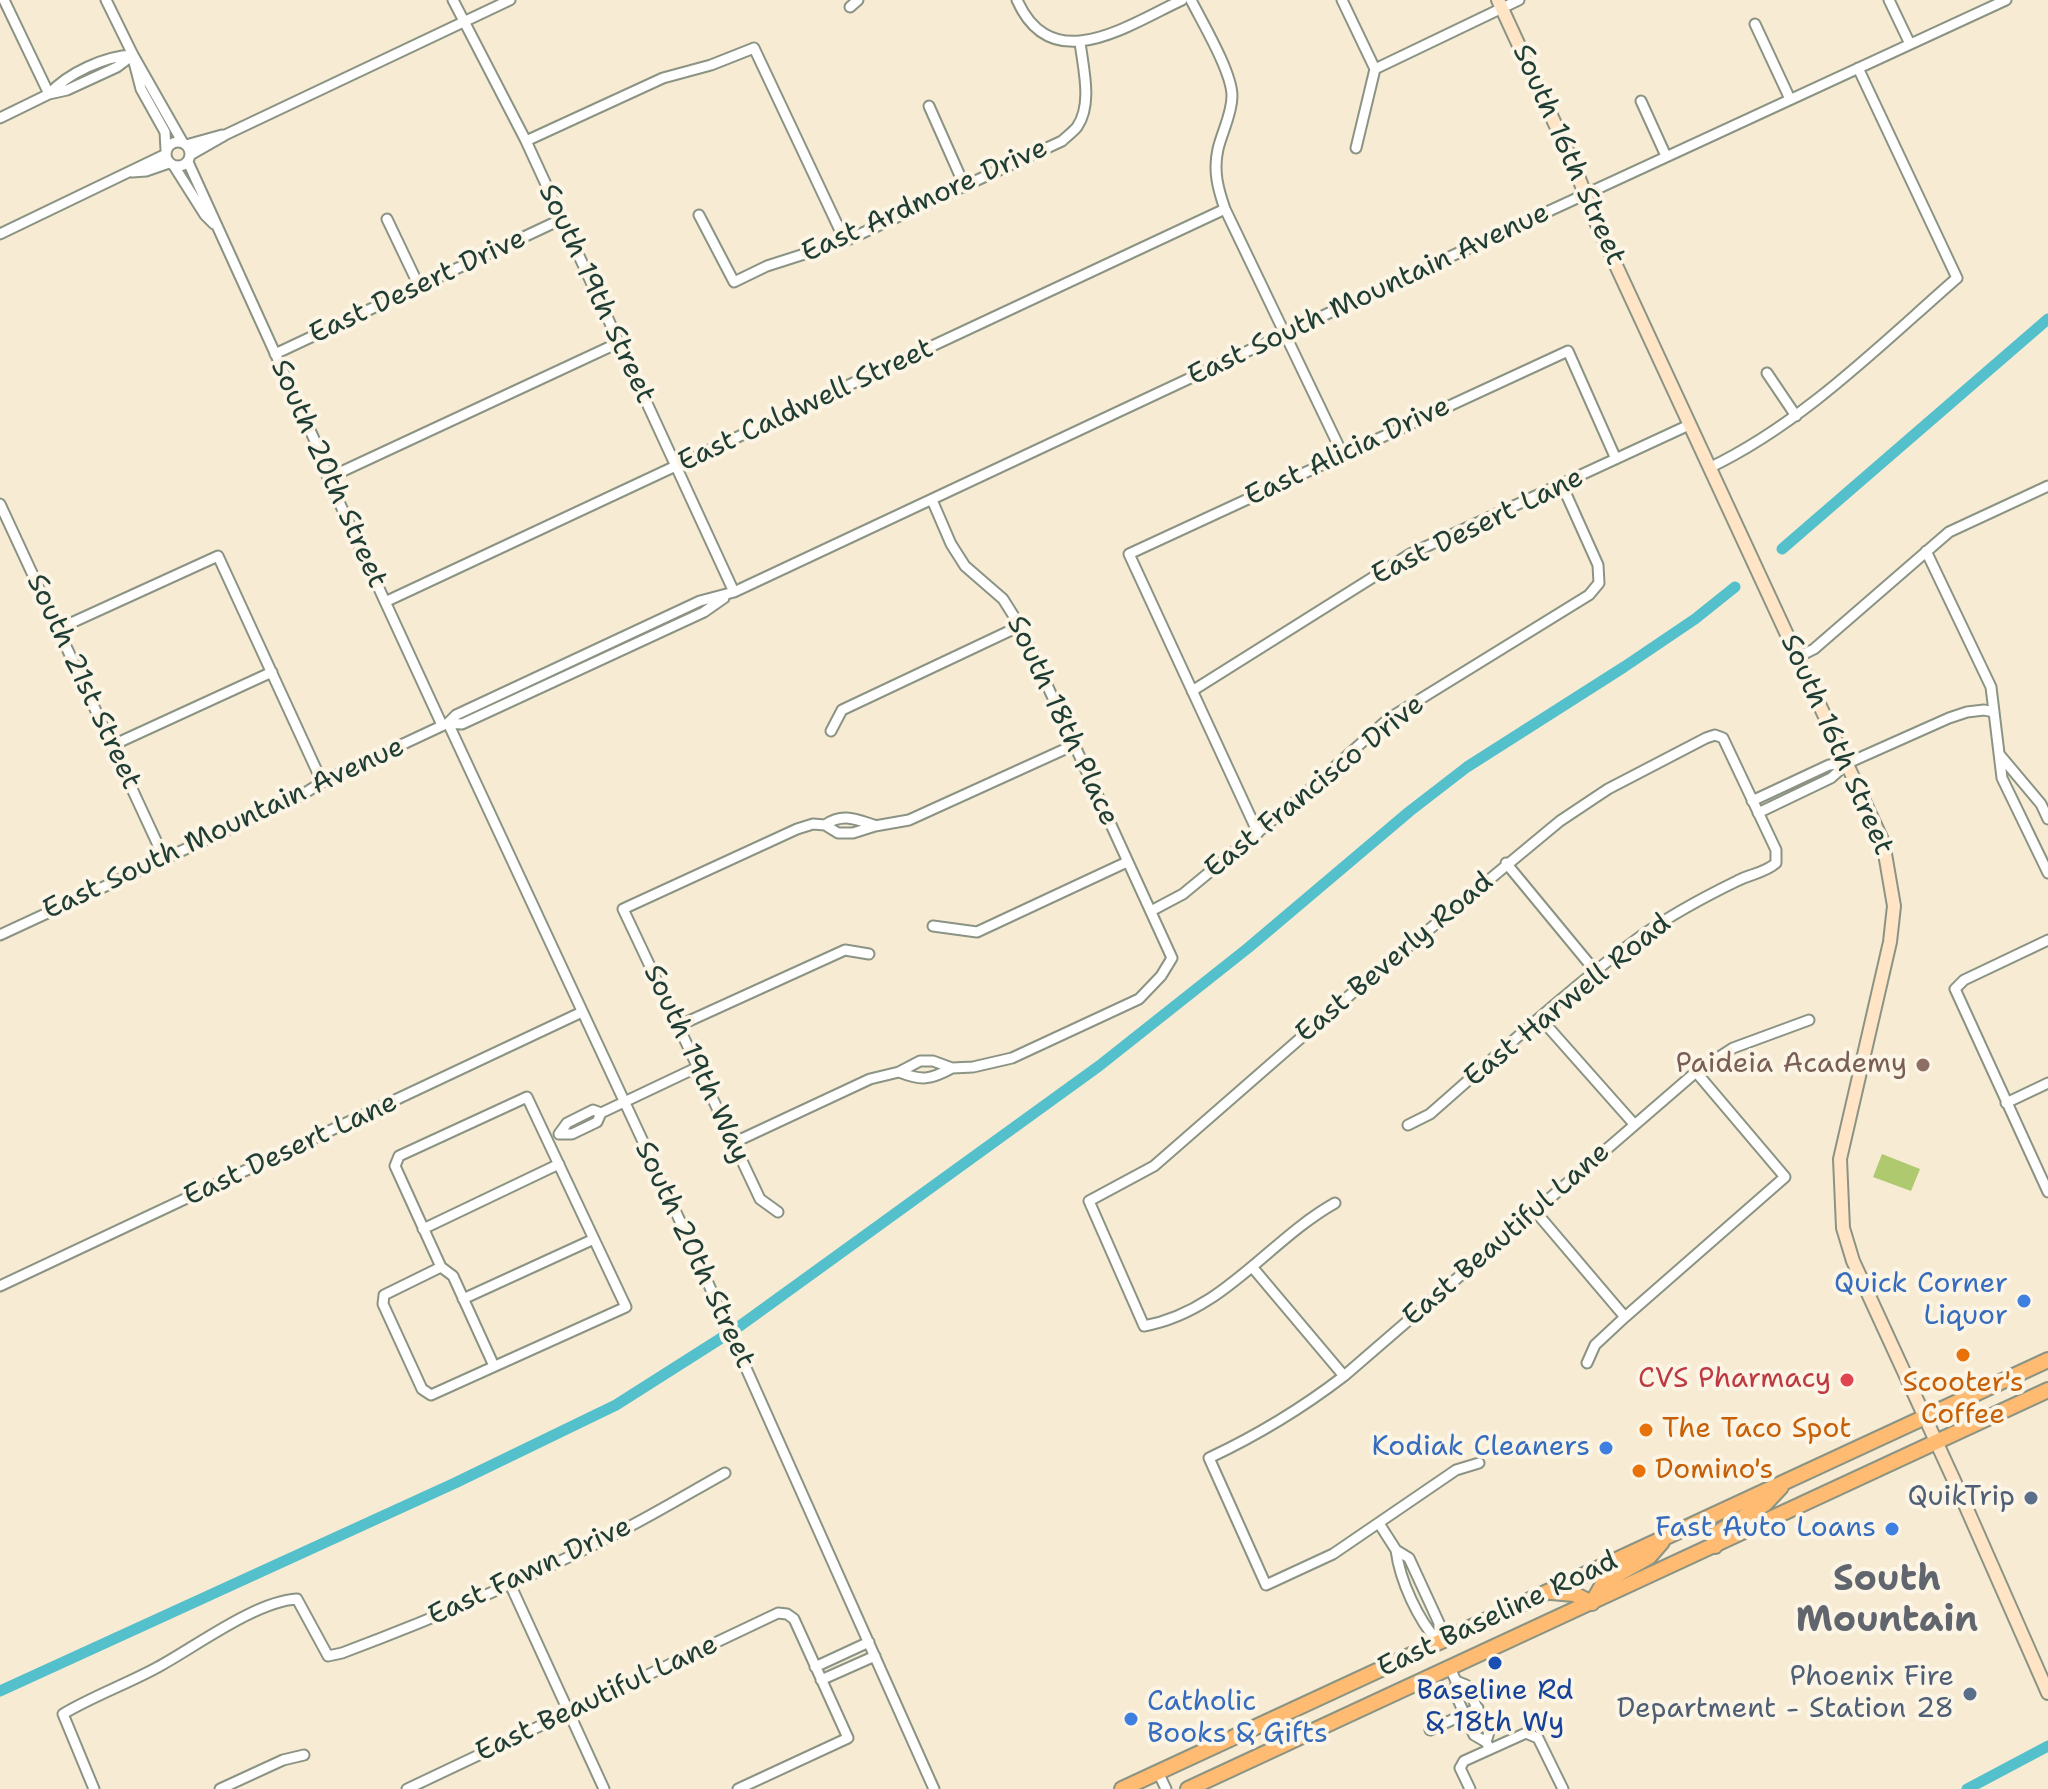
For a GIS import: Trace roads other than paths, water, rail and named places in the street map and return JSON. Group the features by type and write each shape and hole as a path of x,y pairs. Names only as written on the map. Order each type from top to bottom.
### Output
{"main road":[{"name":"South 16th Street","path":"1500,4 1689,425 1883,842 1894,906 1883,972 1840,1159 1843,1228 1853,1261 2048,1693"},
{"name":"East Baseline Road","path":"1122,1789 2048,1360"},
{"name":"East Baseline Road","path":"1188,1789 1453,1674 1592,1603 2048,1390"},
{"path":"1715,1546 1717,1533 1765,1504 1787,1481"},
{"path":"1547,1593 1574,1594 1592,1603 1604,1582 1649,1557 1668,1536"},
{"path":"1439,1643 1453,1674"}],"street":[{"path":"4,0 49,94"},
{"name":"South 20th Street","path":"106,0 187,151 195,182 213,213 214,224"},
{"name":"South 19th Street","path":"453,0 526,141 734,592"},
{"path":"169,158 182,166 187,151 510,0"},
{"path":"1017,0 1034,29 1054,40 1080,42 1099,39 1182,0"},
{"path":"1191,0 1224,68 1232,94 1216,165 1216,184 1225,209 1343,455"},
{"path":"1342,0 1375,69 1356,148"},
{"path":"1375,69 1500,4 1519,0"},
{"path":"1889,0 1910,44"},
{"name":"East South Mountain Avenue","path":"0,935 165,860 445,724 462,724 704,612 734,592 2006,0"},
{"path":"1755,24 1790,99"},
{"name":"East Ardmore Drive","path":"699,215 734,282 767,266 845,241 965,187 1062,141 1077,128 1086,94 1080,42"},
{"path":"526,141 663,78 711,65 754,48 845,241"},
{"path":"0,118 49,94 67,90 117,67 133,55"},
{"name":"South 20th Street","path":"133,55 141,89 165,132 169,158 214,224 275,354 385,602 582,1012 728,1327 934,1789"},
{"path":"1709,468 1751,447 1796,416 1957,278 1858,68"},
{"path":"1641,101 1666,156"},
{"path":"929,106 965,187"},
{"path":"0,234 132,172 169,158 175,142 187,151"},
{"name":"East Caldwell Street","path":"385,602 1225,209"},
{"path":"387,219 419,286"},
{"name":"East Desert Drive","path":"275,354 562,219"},
{"path":"328,478 618,343"},
{"name":"East Alicia Drive","path":"1192,691 1129,554 1568,351 1616,459"},
{"path":"1767,373 1796,416"},
{"name":"East Desert Lane","path":"1192,691 1410,554 1689,425"},
{"name":"East Francisco Drive","path":"1151,911 1183,894 1388,719 1589,595 1599,583 1598,565 1562,485"},
{"path":"1798,657 1814,649 1957,527 2048,486"},
{"name":"South 18th Place","path":"932,500 951,544 965,566 1003,599 1020,626 1172,958 1161,976 1139,999 1012,1058 973,1067 952,1068"},
{"name":"South 21st Street","path":"0,504 165,860"},
{"path":"1926,551 1986,676 1993,697 2002,778 2048,873"},
{"path":"58,629 218,556 322,782"},
{"path":"831,731 842,710 1020,626"},
{"path":"113,745 272,672"},
{"path":"1192,691 1258,833"},
{"path":"1848,763 1829,765 1752,801 1758,813 1831,778 1848,763 1949,718 1967,712 1994,712"},
{"name":"East Beverly Road","path":"1253,1268 1194,1309 1161,1323 1144,1326 1089,1201 1154,1166 1506,863 1608,789 1715,735 1723,738 1752,801"},
{"path":"875,826 854,818 836,817 825,825 838,833 853,833 909,820 1074,745"},
{"path":"1999,754 2041,804 2048,819"},
{"name":"East Harwell Road","path":"1408,1125 1430,1114 1643,935 1693,903 1776,863 1776,850 1758,813"},
{"name":"South 19th Way","path":"778,1212 760,1199 623,909 797,829 813,824 825,825"},
{"path":"933,926 977,932 1127,862"},
{"path":"1506,863 1596,972"},
{"path":"2048,940 1964,980 1955,989 2048,1192"},
{"path":"678,1026 845,950 869,954"},
{"name":"East Desert Lane","path":"0,1286 582,1012"},
{"path":"1541,1019 1634,1124"},
{"name":"East Beautiful Lane","path":"1380,1525 1333,1554 1266,1585 1209,1458 1262,1433 1304,1407 1344,1376 1696,1072 1733,1048 1809,1020"},
{"path":"733,1143 870,1079 899,1072 920,1061 933,1061 952,1068"},
{"path":"548,1139 559,1134 567,1123 593,1110 601,1113 698,1067"},
{"path":"899,1072 916,1078 933,1078 952,1068"},
{"path":"1587,1363 1595,1345 1785,1177 1696,1072"},
{"path":"2006,1103 2048,1083"},
{"path":"441,1267 384,1295 383,1304 422,1389 431,1395 626,1307 527,1097 399,1156 395,1166 441,1267 453,1276 494,1366"},
{"path":"423,1229 559,1164"},
{"path":"1335,1203 1315,1214 1253,1268 1344,1376"},
{"path":"1535,1211 1625,1317"},
{"path":"463,1299 594,1239"},
{"path":"1439,1643 1427,1630 1398,1566 1396,1550 1380,1525 1456,1470 1479,1463"},
{"name":"East Fawn Drive","path":"94,1789 63,1714 155,1668 238,1620 284,1600 297,1599 328,1656 342,1653 426,1622 510,1584 624,1530 725,1473"},
{"path":"1396,1550 1409,1558 1422,1586 1439,1623 1439,1643"},
{"path":"510,1584 604,1789"},
{"path":"1409,1592 1422,1586"},
{"name":"East Beautiful Lane","path":"407,1789 778,1613 794,1619 815,1667"},
{"path":"738,1789 848,1738 815,1667 869,1642"},
{"path":"821,1680 875,1656"},
{"path":"1453,1674 1466,1685 1478,1708 1489,1732 1488,1745"},
{"path":"1453,1674 1455,1693 1474,1735 1488,1745"},
{"path":"1430,1730 1478,1708"},
{"path":"1470,1789 1460,1768 1464,1761 1488,1745 1526,1733 1538,1738 1563,1789"},
{"path":"220,1789 283,1760 304,1755"},
{"path":"1158,1772 1166,1789"}],"waterway":[{"path":"1782,549 2048,319"},
{"path":"737,1328 1099,1066 1467,767 1624,667 1695,619 1735,587"},
{"path":"0,1691 455,1483 616,1405 723,1337"},
{"path":"1967,1789 2048,1746"}],"place":[{"name":"Paideia Academy","path":"1923,1065"},
{"name":"Quick Corner Liquor","path":"2024,1301"},
{"name":"Scooter's Coffee","path":"1963,1355"},
{"name":"CVS Pharmacy","path":"1847,1380"},
{"name":"The Taco Spot","path":"1646,1430"},
{"name":"Kodiak Cleaners","path":"1606,1448"},
{"name":"Domino's","path":"1639,1471"},
{"name":"QuikTrip","path":"2031,1498"},
{"name":"Fast Auto Loans","path":"1892,1529"},
{"name":"Baseline Rd & 18th Wy","path":"1495,1663"},
{"name":"Phoenix Fire Department - Station 28","path":"1970,1694"},
{"name":"Catholic Books & Gifts","path":"1131,1719"}],"district":[{"name":"South Mountain","path":"1887,1602"}]}
